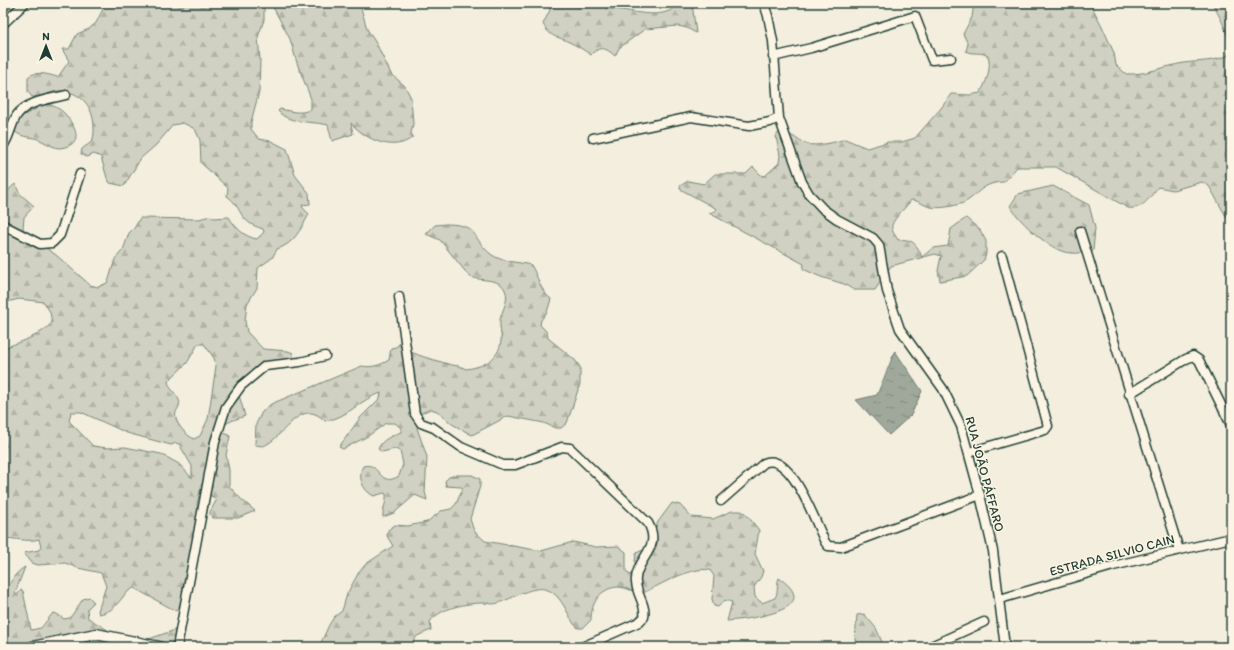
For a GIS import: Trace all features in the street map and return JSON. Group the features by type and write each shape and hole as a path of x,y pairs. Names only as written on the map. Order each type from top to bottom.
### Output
{"main road":[{"path":"32,647 96,634 159,647"}],"street":[{"path":"3,24 25,3"},
{"name":"RUA JOÃO PÁFFARO","path":"764,3 771,30 781,128 802,182 809,194 824,209 837,219 873,238 879,245 887,291 900,329 925,362 949,400 961,426 969,452 993,551 1006,647"},
{"path":"773,57 811,48 915,16 932,60 951,58"},
{"path":"3,146 17,115 22,110 35,104 66,95"},
{"path":"593,138 691,117 749,126 770,122 779,118"},
{"path":"3,225 40,244 52,244 60,235 80,174"},
{"path":"1080,231 1179,550"},
{"path":"969,452 1045,430 1048,426 1002,256"},
{"path":"399,297 415,414 421,423 434,428 462,447 506,466 514,465 556,448 570,448 648,523 651,529 651,545 636,577 636,587 643,607 644,617 639,622 582,647"},
{"path":"177,647 215,442 226,407 241,386 265,366 300,362 325,356"},
{"path":"1130,394 1193,356 1199,360 1231,425"},
{"path":"721,501 764,463 768,461 778,462 786,468 795,480 825,542 828,546 841,547 980,495"},
{"name":"ESTRADA SILVIO CAIN","path":"1000,599 1087,573 1231,538"},
{"path":"929,647 984,622"}],"green space":[{"path":"106,3 264,3 264,20 258,37 260,60 259,92 251,122 251,129 259,139 271,141 287,149 295,175 309,193 310,204 302,205 309,214 300,230 288,244 277,249 272,258 258,268 257,288 247,304 245,321 247,332 263,349 288,351 293,353 293,357 288,361 258,370 239,395 245,416 227,423 220,431 230,436 226,455 229,470 229,486 255,511 238,518 213,518 210,515 210,512 217,499 209,495 205,488 200,491 197,504 199,522 184,606 176,611 134,588 125,594 111,610 99,614 98,611 106,586 101,573 78,568 65,563 38,565 32,563 24,553 39,550 41,547 39,539 3,539 3,348 23,341 41,332 52,323 50,312 44,302 19,299 3,303 3,195 15,184 20,194 34,206 24,217 23,228 30,237 56,255 90,285 98,287 107,283 115,259 123,250 129,233 135,227 140,218 199,219 210,216 214,218 229,217 237,228 252,238 257,239 264,232 263,229 254,226 244,218 236,205 227,196 228,188 201,163 200,140 195,129 183,123 173,125 156,145 141,158 124,186 110,183 101,157 94,154 87,157 81,154 82,149 92,141 94,136 94,122 87,104 83,100 72,93 65,91 32,97 28,92 28,77 39,73 58,77 69,61 62,49 69,49 77,34 89,29 96,23","holes":["198,344 204,344 214,358 216,366 208,419 200,436 194,439 184,431 176,420 176,412 180,402 168,381 187,363","71,412 81,412 127,433 171,445 176,443 179,444 192,466 192,478 179,464 161,454 125,447 107,448 93,446 69,421"]},
{"path":"273,3 362,3 361,8 367,29 377,45 391,74 405,86 411,98 413,124 411,133 413,137 405,142 397,144 380,142 364,135 351,123 353,134 332,141 328,125 294,120 282,115 278,111 280,109 303,112 311,109 311,99 297,63 290,39 273,7"},
{"path":"548,3 606,3 606,9 655,14 664,13 680,3 692,3 696,33 687,28 678,26 645,29 619,48 615,56 609,51 603,49 597,50 591,55 583,49 554,36 546,29 543,24 550,10"},
{"path":"974,3 1090,3 1114,53 1116,65 1126,74 1133,74 1148,72 1177,64 1211,60 1227,56 1229,43 1225,29 1212,3 1231,3 1231,225 1209,186 1202,182 1173,190 1158,187 1149,199 1142,205 1128,208 1056,167 1017,167 1004,182 989,185 983,188 970,199 960,204 938,208 929,207 917,201 911,200 892,225 892,230 898,240 907,240 916,245 922,257 933,248 948,246 951,229 966,218 980,230 986,241 986,254 984,260 967,276 940,281 938,271 941,256 935,254 891,266 875,290 854,290 844,284 821,277 803,269 804,264 709,213 717,209 680,189 680,186 688,181 704,184 715,174 746,174 753,167 761,175 765,176 779,163 780,155 776,137 778,133 791,135 811,145 826,144 845,139 867,148 888,142 902,142 915,138 942,107 951,94 970,95 980,93 984,85 989,70 988,56 966,51 968,44 963,34 972,17"},
{"path":"43,102 61,110 71,122 75,130 76,138 70,145 58,148 38,139 18,134 13,129 16,119 36,109"},
{"path":"1053,186 1089,205 1095,228 1093,251 1071,253 1063,252 1053,247 1032,231 1010,206 1018,194"},
{"path":"446,224 465,227 470,230 485,249 496,257 531,265 544,292 551,299 547,312 541,320 540,325 547,332 548,338 575,360 580,367 580,384 567,423 561,428 555,428 544,423 508,416 472,435 452,424 437,411 431,409 421,413 418,419 417,428 427,457 425,492 427,500 415,495 394,513 383,517 386,494 384,493 374,496 370,494 362,483 361,470 363,466 369,466 373,467 387,479 392,479 399,476 403,464 400,451 395,449 382,452 378,449 385,440 401,432 401,428 395,423 386,423 368,436 343,449 339,447 360,418 380,398 381,393 367,399 333,419 325,421 316,414 308,413 300,416 278,436 263,446 255,445 256,424 262,412 271,404 362,366 376,366 383,363 389,360 391,348 396,347 401,342 402,347 413,353 466,369 484,364 493,358 500,348 500,320 507,297 505,290 499,283 494,281 469,276 440,240 426,234 435,225"},
{"path":"456,475 472,475 480,479 480,486 470,519 474,531 485,541 541,551 573,542 596,547 618,546 626,552 626,571 630,575 634,571 636,553 648,548 658,522 672,503 680,505 691,517 713,519 732,511 741,511 745,513 759,530 755,554 763,571 754,587 755,597 762,603 775,598 779,578 791,589 794,598 789,605 779,611 751,618 727,621 732,602 725,600 718,607 714,606 712,599 714,576 710,570 702,570 685,573 643,593 618,587 606,590 595,602 591,614 591,620 583,628 578,628 574,624 560,600 553,592 536,589 496,604 469,604 454,607 440,613 430,622 431,630 417,636 410,647 319,647 334,617 342,611 347,594 359,572 366,564 393,546 387,536 388,530 395,525 408,526 427,522 441,511 451,509 456,504 463,488 446,486 445,481 449,477"},
{"path":"25,567 15,593 17,595 21,590 23,591 31,630 41,628 53,613 64,619 70,618 83,599 89,597 94,602 87,609 88,618 114,634 75,640 77,644 81,646 102,644 127,647 3,647 3,613 7,591 11,581 17,573"},
{"path":"864,614 876,628 884,647 860,647 855,640 857,615"},
{"path":"175,630 177,635 171,647 154,647 146,640"}],"water":[{"path":"895,351 922,391 911,415 889,435 856,400 877,395"}]}
